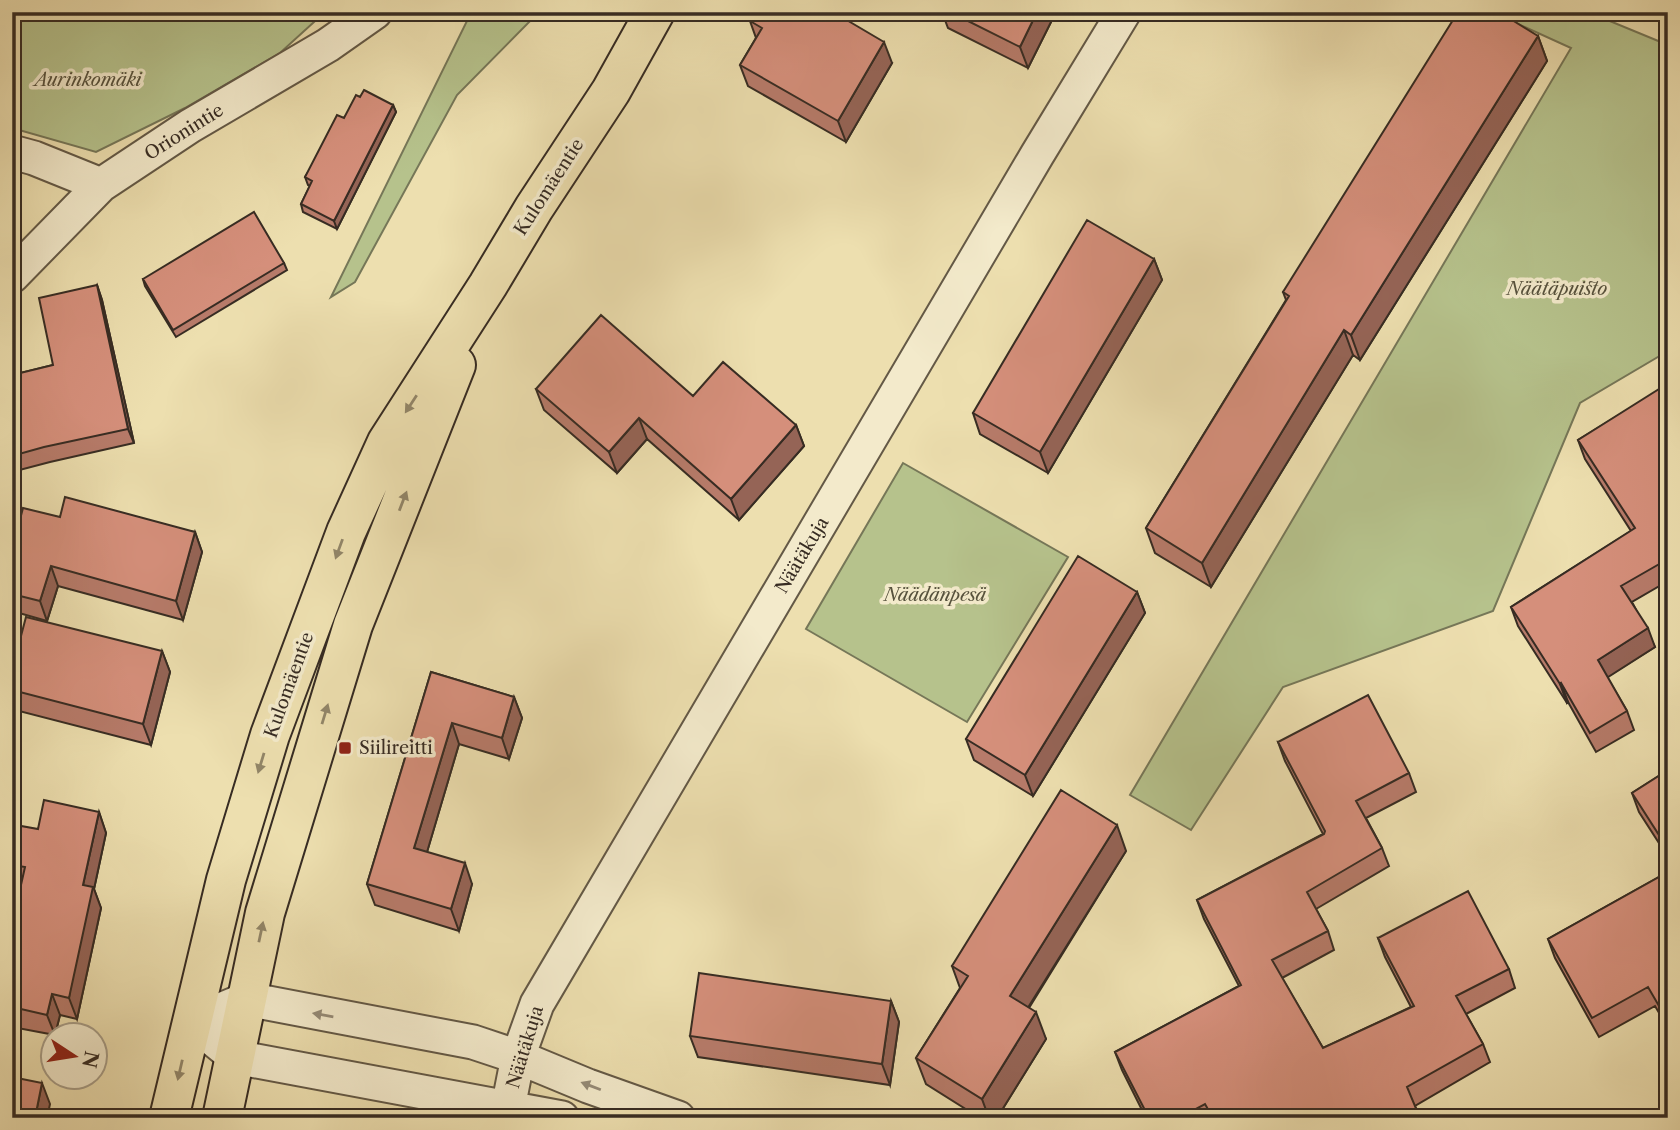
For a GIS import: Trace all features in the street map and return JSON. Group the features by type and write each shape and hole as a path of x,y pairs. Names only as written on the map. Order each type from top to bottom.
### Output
{"main road":[{"name":"Kulomäentie","path":"169,1118 226,880 270,735 346,532 387,442 611,91 655,12"},
{"name":"Kulomäentie","path":"611,91 673,12"},
{"name":"Kulomäentie","path":"222,1118 265,913 353,625 488,285"}],"street":[{"name":"Orionintie","path":"12,276 101,185 190,127 327,45 375,12"},
{"name":"Näätäkuja","path":"508,1108 518,1057 537,1004 1124,12"},
{"path":"12,152 101,185"},
{"path":"562,1118 235,1057 191,1022 247,999 473,1042 678,1118"}],"green space":[{"name":"Aurinkomäki","path":"12,12 325,12 280,53 185,108 96,152 12,128"},
{"path":"451,12 539,12 457,95 355,282 331,297 467,21"},
{"name":"Näätäpuisto","path":"1492,12 1588,12 1668,45 1668,351 1580,403 1493,611 1283,687 1191,830 1130,795 1571,48"},
{"name":"Näädänpesä","path":"903,463 1068,557 967,722 806,629"}],"building":[{"path":"755,12 833,12 884,42 838,121 740,65 762,28 750,21"},
{"path":"950,12 1037,12 1020,47"},
{"path":"1458,12 1499,12 1538,36 1351,335 1344,330 1202,563 1146,528 1289,296 1283,292"},
{"path":"364,90 393,105 334,221 301,204 312,181 305,177 337,115 344,118 356,95 360,97"},
{"path":"254,212 284,263 173,330 143,279"},
{"path":"1087,220 1154,259 1040,452 973,413"},
{"path":"97,285 128,429 12,456 12,375 53,365 39,298"},
{"path":"601,315 693,396 723,362 796,425 731,499 639,418 609,452 536,389"},
{"path":"1667,384 1668,559 1621,586 1648,628 1598,660 1627,711 1590,733 1511,607 1635,528 1578,440"},
{"path":"65,497 195,532 176,601 51,566 40,601 12,594 12,525 18,527 23,508 60,517"},
{"path":"1078,556 1137,592 1025,775 966,739"},
{"path":"26,617 162,651 143,724 12,690 12,670"},
{"path":"431,672 514,697 502,738 452,723 414,848 465,863 451,909 367,884"},
{"path":"1368,695 1409,773 1356,801 1382,848 1307,892 1328,931 1272,960 1323,1048 1414,1006 1378,938 1468,891 1509,969 1456,996 1483,1044 1407,1087 1420,1118 1213,1118 1205,1104 1179,1118 1149,1118 1115,1052 1241,985 1197,900 1324,834 1325,831 1278,742"},
{"path":"1668,770 1668,849 1632,793"},
{"path":"1061,790 1117,825 1010,996 1036,1012 982,1099 916,1058 968,976 952,966"},
{"path":"44,800 99,812 83,885 93,887 69,998 52,994 47,1015 12,1007 12,925 25,867 13,865 21,826 38,829"},
{"path":"1668,872 1668,1017 1666,1018 1648,987 1592,1018 1548,939"},
{"path":"699,973 891,1001 882,1064 690,1036"},
{"path":"12,1077 38,1082 38,1092 40,1092 35,1118 12,1118"}],"place":[{"name":"Siilireitti","path":"345,748"}]}
